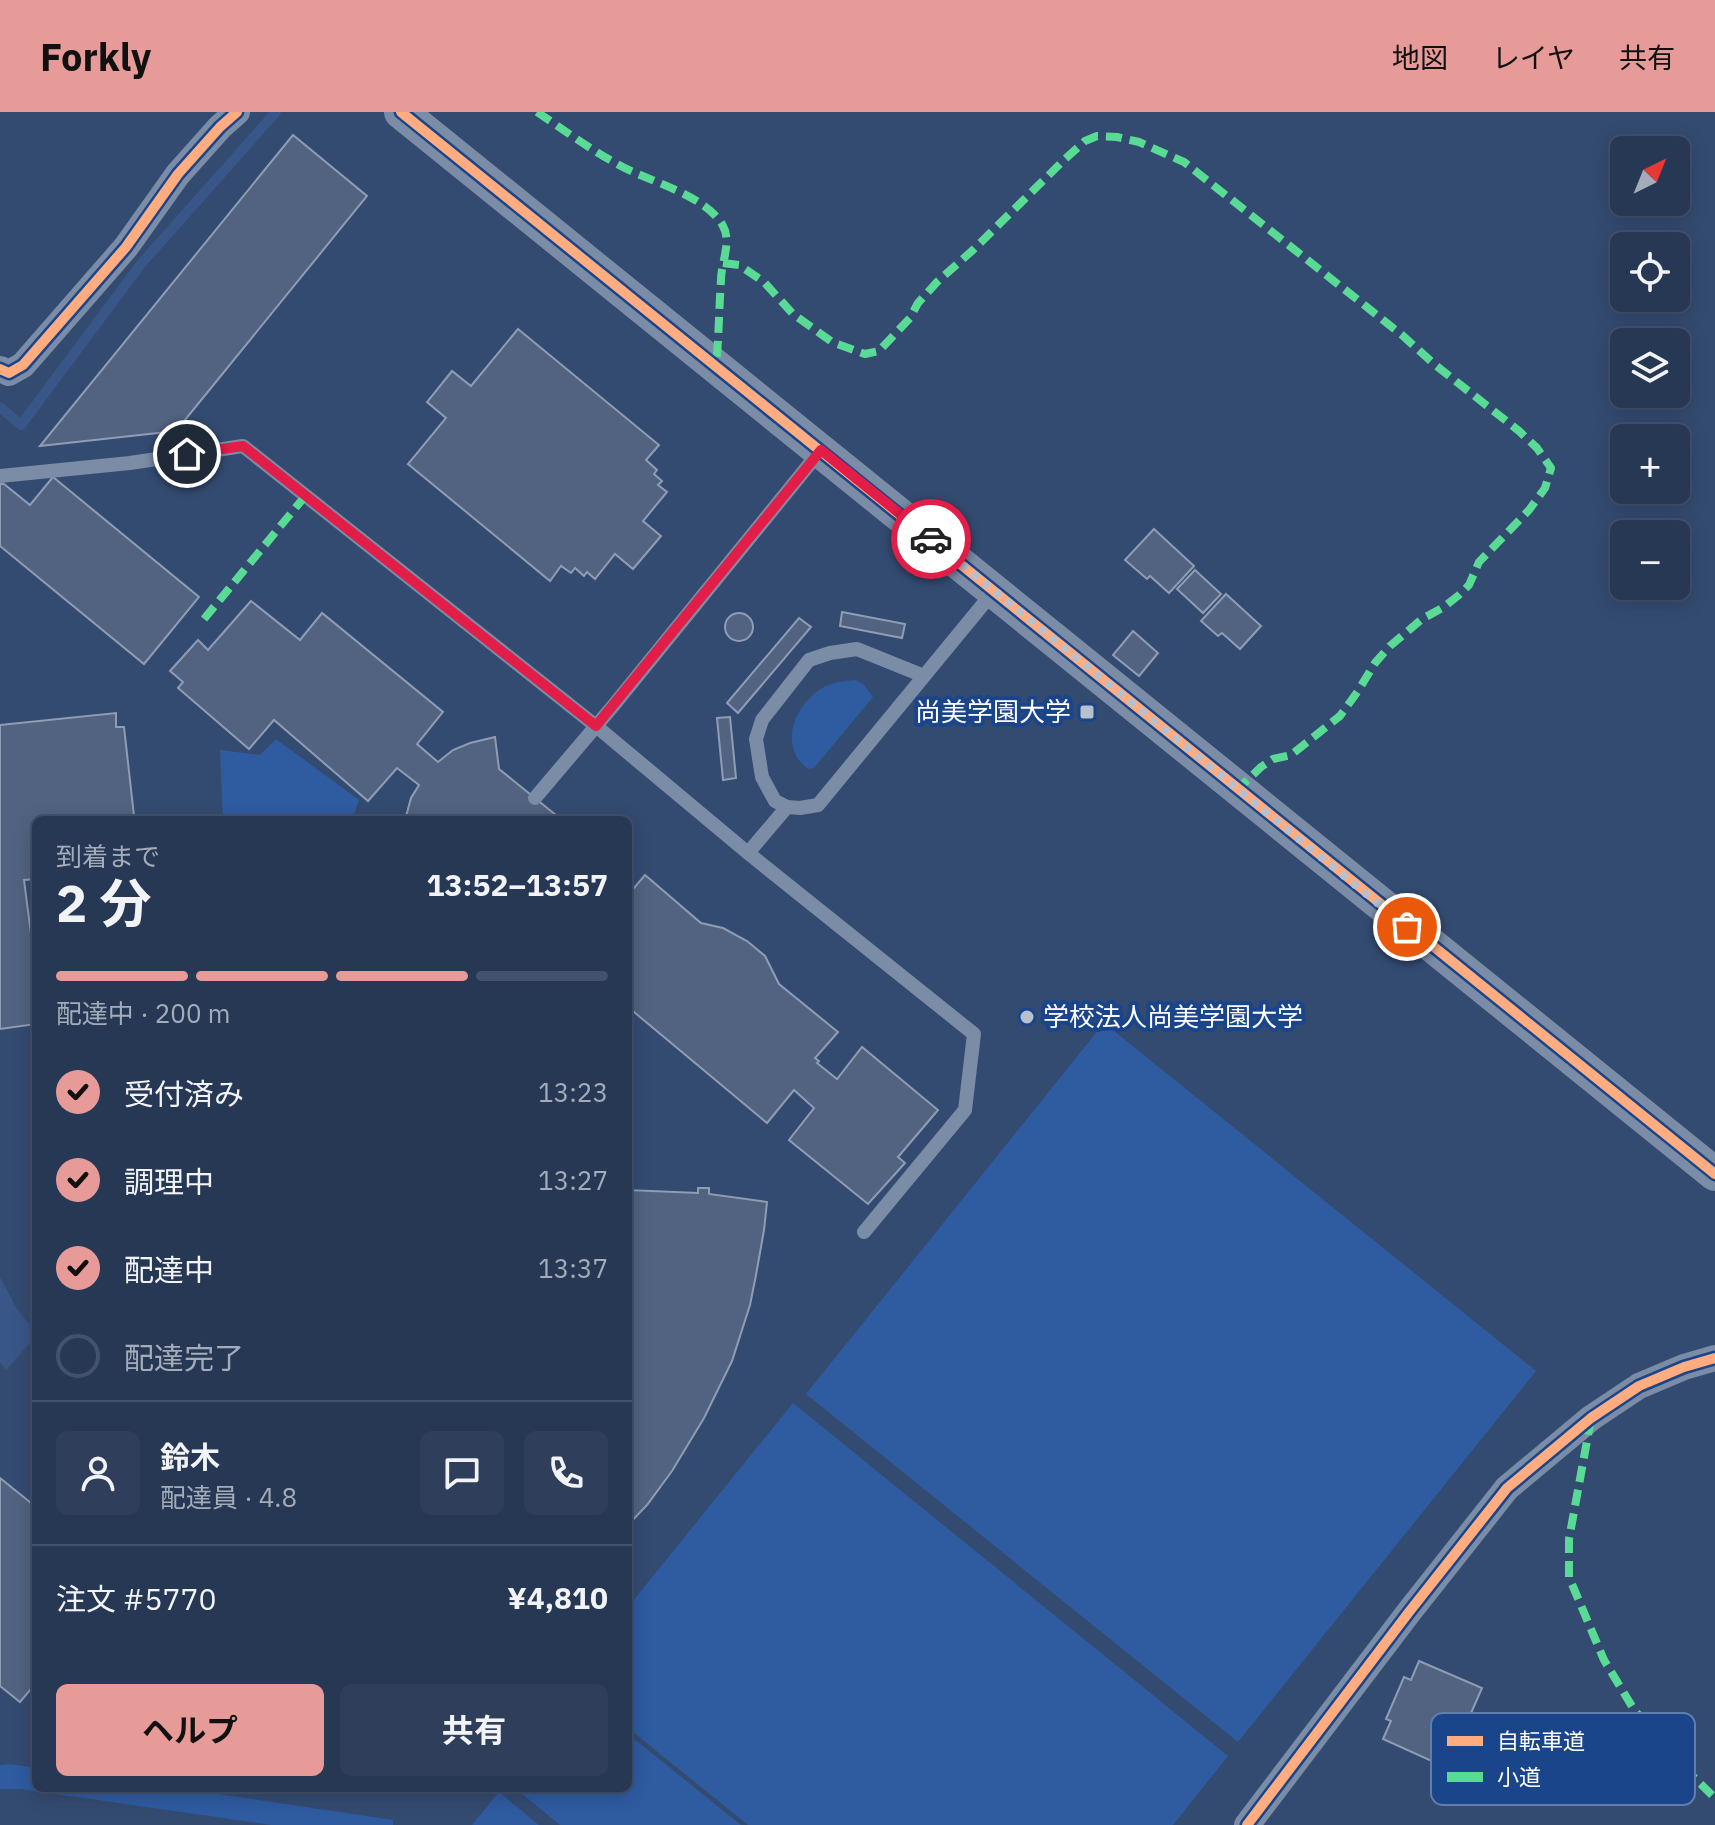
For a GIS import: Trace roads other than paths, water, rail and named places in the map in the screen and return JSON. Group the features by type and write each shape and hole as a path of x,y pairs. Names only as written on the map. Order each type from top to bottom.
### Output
{"street":[{"path":"0,369 9,373 23,365 126,247 178,174 237,112"},
{"path":"401,112 1715,1174"},
{"path":"1247,1825 1507,1488 1591,1418 1639,1386 1715,1358"}],"lane":[{"path":"0,476 130,463 243,446 596,726 748,853 974,1034 965,1110 864,1232"},
{"path":"535,798 821,450"},
{"path":"924,676 857,649 809,660 762,720 756,739 762,777 775,801 787,807 818,805 994,591"},
{"path":"748,853 787,807"}],"waterway":[{"path":"0,407 21,425 141,264 276,112"}],"place":[{"name":"尚美学園大学","path":"1087,712"},
{"name":"学校法人尚美学園大学","path":"1027,1017"}]}
